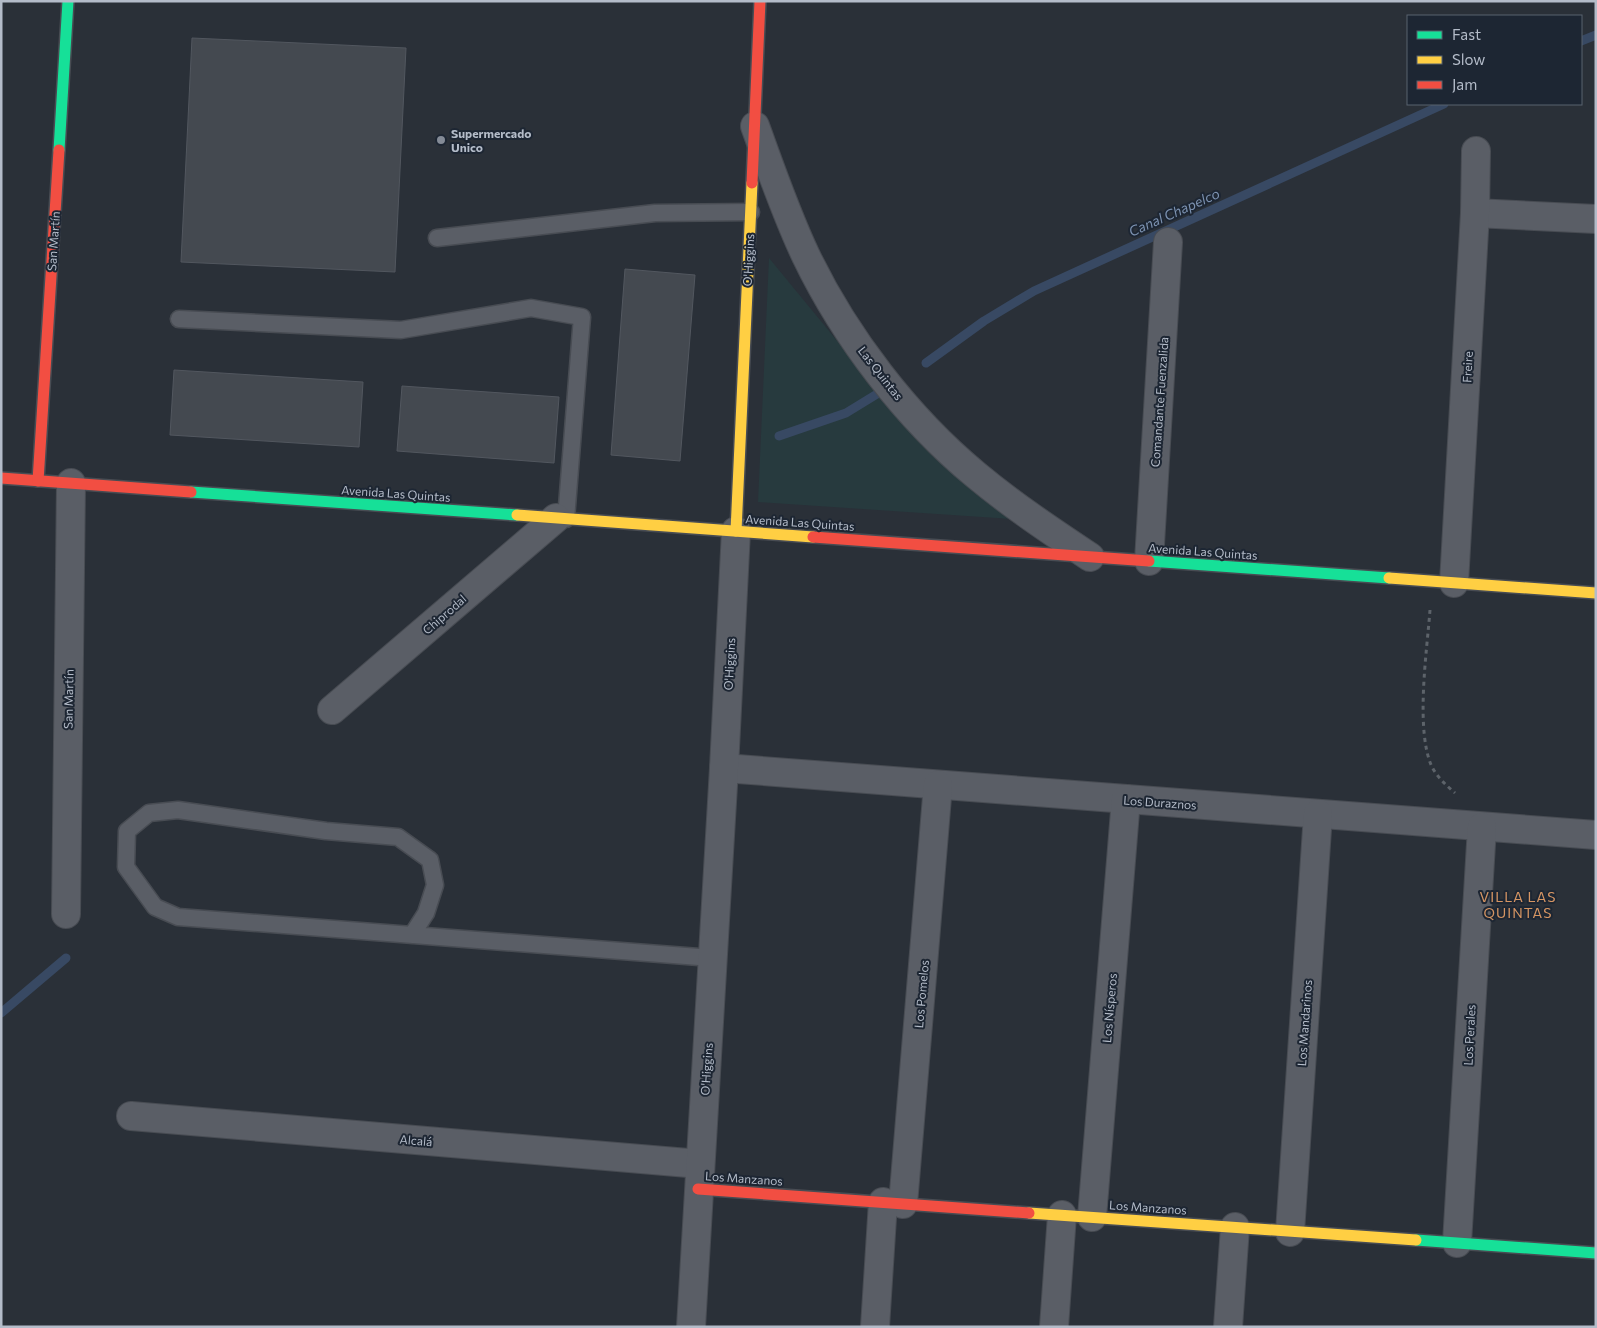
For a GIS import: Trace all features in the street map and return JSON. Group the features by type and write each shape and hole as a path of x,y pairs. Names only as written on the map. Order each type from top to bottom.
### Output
{"street":[{"name":"San Martín","path":"38,481 68,1"},
{"name":"O'Higgins","path":"691,1327 724,768 760,1"},
{"name":"Las Quintas","path":"755,126 779,193 806,256 840,317 880,374 925,426 976,474 1030,517 1090,557"},
{"name":"Freire","path":"1443,582 1476,213 1476,151"},
{"path":"1476,213 1596,219"},
{"name":"Comandante Fuenzalida","path":"1149,561 1168,242"},
{"name":"Avenida Las Quintas","path":"1,478 1596,593"},
{"name":"San Martín","path":"66,914 71,483"},
{"name":"Chiprodal","path":"332,710 561,518"},
{"name":"Los Duraznos","path":"724,768 1596,836"},
{"name":"Los Pomelos","path":"875,1327 893,1203 938,785"},
{"name":"Los Nísperos","path":"1092,1217 1126,799"},
{"name":"Los Mandarinos","path":"1290,1232 1318,814"},
{"name":"Los Perales","path":"1457,1243 1482,827"},
{"name":"Alcalá","path":"131,1116 699,1176"},
{"name":"Los Manzanos","path":"699,1176 893,1203 1596,1253"},
{"path":"1054,1327 1062,1215"},
{"path":"1228,1327 1235,1227"}],"lane":[{"path":"437,238 655,213 751,212"},
{"path":"179,319 400,330 532,308 582,317 561,518"},
{"path":"412,935 426,913 435,885 430,860 398,837 326,831 178,810 149,813 127,831 126,867 155,906 178,917 412,935 712,958"}],"path":[{"path":"1443,582 1423,711 1425,746 1432,766 1441,781 1460,798 1482,827"}],"green space":[{"path":"769,258 917,438 1012,519 758,502"}],"building":[{"path":"192,38 406,48 395,272 181,262"},
{"path":"625,269 695,275 680,461 611,455"},
{"path":"174,370 363,382 359,447 170,435"},
{"path":"402,386 559,397 554,463 397,451"}],"waterway":[{"name":"Canal Chapelco","path":"1582,41 1596,35"},
{"name":"Canal Chapelco","path":"926,363 984,321 1034,291 1442,105"},
{"name":"Canal Chapelco","path":"779,436 846,413 877,394"},
{"name":"Canal Chapelco","path":"1,1013 66,958"}],"traffic: fast":[{"path":"59,150 68,1"},
{"path":"191,492 517,515"},
{"path":"1149,561 1389,578"},
{"path":"1416,1240 1596,1253"}],"traffic: slow":[{"path":"736,531 752,183"},
{"path":"517,515 813,537"},
{"path":"1389,578 1596,593"},
{"path":"1029,1213 1416,1240"}],"traffic: jam":[{"path":"752,183 760,1"},
{"path":"38,481 59,150"},
{"path":"1,478 191,492"},
{"path":"813,537 1149,561"},
{"path":"698,1189 1029,1213"}],"place":[{"name":"Supermercado Unico","path":"441,140"}],"district":[{"name":"VILLA LAS QUINTAS","path":"1518,904"}]}
